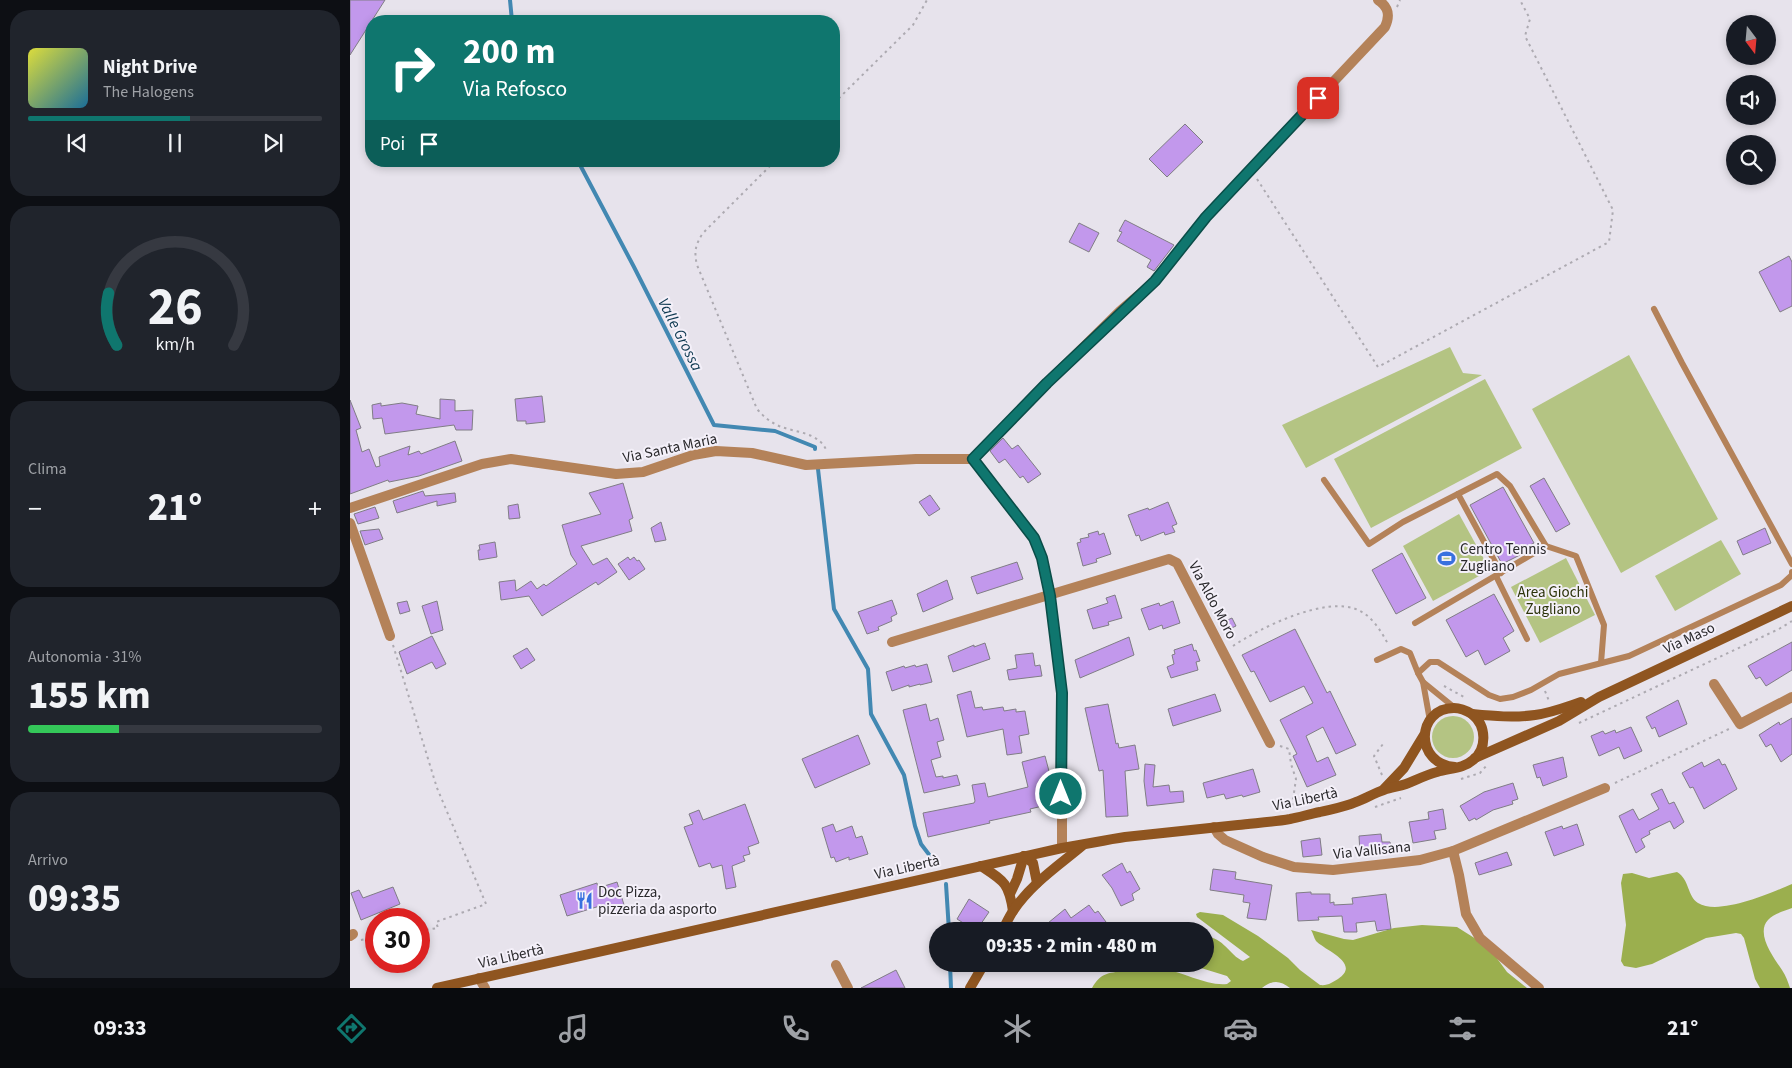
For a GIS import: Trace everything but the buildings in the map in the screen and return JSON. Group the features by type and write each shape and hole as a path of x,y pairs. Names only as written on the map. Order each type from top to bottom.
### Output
{"main road":[{"name":"Via Maso","path":"1599,697 1792,606"},
{"path":"1599,697 1559,721 1475,758 1466,765 1447,767 1439,764 1428,752 1424,735 1430,721 1436,714 1445,710 1455,708 1472,714 1504,717 1536,715 1599,697"},
{"path":"1472,714 1479,722 1483,731 1481,750 1475,758"},
{"name":"Via Libertà","path":"1384,790 1404,768 1424,735"},
{"name":"Via Libertà","path":"437,988 1062,848 1123,837 1291,819 1354,803 1384,790 1455,767"},
{"path":"1007,922 1013,911 1037,883 1083,845"},
{"path":"1010,894 1024,856 1033,863 1037,883"},
{"path":"981,866 1005,883 1010,894 1013,911"},
{"path":"970,988 979,972"}],"street":[{"path":"1062,848 1062,693 1050,596 1042,558 1034,538 973,459 1047,383 1155,281 1206,217 1386,27 1388,13 1386,7 1378,0"},
{"name":"Via Santa Maria","path":"350,508 482,464 511,459 616,474 642,472 693,455 716,451 752,453 806,466 916,459 973,459"},
{"path":"350,523 390,636"},
{"name":"Via Aldo Moro","path":"892,642 1169,559 1177,563 1270,743"},
{"path":"1714,684 1740,724 1792,696"},
{"name":"Via Vallisana","path":"1214,827 1225,840 1263,857 1294,867 1333,870 1420,860 1453,851 1605,788"},
{"path":"1453,851 1460,875 1466,914 1480,938 1539,988"},
{"path":"836,965 848,988"},
{"path":"479,978 484,988"}],"lane":[{"path":"1654,309 1792,564"},
{"path":"1324,480 1369,544 1403,522 1497,474 1510,486 1546,546 1576,556 1604,625 1601,663"},
{"path":"1458,494 1499,574 1526,639"},
{"path":"1415,623 1546,546"},
{"path":"1418,673 1430,662 1438,662 1489,695 1500,699 1522,694 1559,674 1630,656 1781,585 1792,575 1792,572"},
{"path":"1378,660 1401,649 1410,654 1423,682 1430,721"},
{"path":"1423,682 1455,708"}],"path":[{"path":"840,97 913,24 927,0"},
{"path":"1251,169 1378,367 1609,242 1613,210 1525,36 1530,18 1520,0"},
{"path":"769,167 703,233 696,242 694,252 697,265 757,409 766,420 780,427 812,435 826,449 831,464"},
{"path":"1224,652 1248,636 1275,622 1330,606 1358,610 1370,618 1393,653"},
{"path":"390,636 437,788 486,904 436,922 438,928 430,929"},
{"path":"1542,684 1552,708"},
{"path":"1605,788 1740,724"},
{"path":"1270,743 1289,749 1290,764 1296,779 1292,806"},
{"path":"1382,775 1374,756 1383,744"}],"green space":[{"path":"1450,347 1463,373 1482,375 1306,468 1282,425"},
{"path":"1629,355 1718,519 1621,573 1532,409"},
{"path":"1485,379 1522,448 1371,528 1334,459"},
{"name":"Centro Tennis Zugliano","path":"1459,514 1490,570 1433,601 1403,546"},
{"path":"1721,540 1741,574 1675,611 1655,576"},
{"name":"Area Giochi Zugliano","path":"1566,558 1595,615 1540,643 1511,587"},
{"path":"1457,716 1465,719 1471,725 1474,737 1471,749 1465,755 1449,758 1441,755 1435,749 1432,733 1435,725 1441,719"},
{"path":"1677,872 1684,879 1694,900 1707,906 1719,907 1745,902 1792,884 1792,908 1770,918 1764,932 1771,953 1785,974 1790,988 1760,988 1755,979 1744,938 1741,934 1736,933 1706,938 1652,964 1636,968 1624,966 1621,961 1626,925 1621,883 1623,874 1632,873 1649,878"},
{"path":"1200,912 1223,915 1258,936 1320,985 1328,984 1338,979 1346,968 1344,962 1339,957 1316,941 1311,930 1353,940 1394,928 1422,925 1457,927 1476,939 1496,957 1507,972 1527,988 1290,988 1276,982 1262,988 1092,988 1098,979 1113,972 1175,972 1211,983 1227,984 1231,981 1227,976 1214,972 1214,938 1243,961 1250,957 1214,930 1214,922 1204,922 1196,914"}],"waterway":[{"name":"Valle Grossa","path":"510,0 511,15"},
{"name":"Valle Grossa","path":"581,167 714,425 775,431 815,447 815,449"},
{"path":"818,469 834,609 868,669 871,714 904,775 915,826 921,844 937,865"},
{"name":"Valle Grossa","path":"946,884 948,922"},
{"name":"Valle Grossa","path":"950,972 951,988"}],"place":[{"name":"Centro Tennis Zugliano","path":"1446,558"},
{"name":"Doc Pizza, pizzeria da asporto","path":"584,901"}],"route":[{"path":"1061,794 1062,693 1050,596 1042,558 1034,538 973,459 1047,383 1155,281 1206,217 1318,98"}]}
